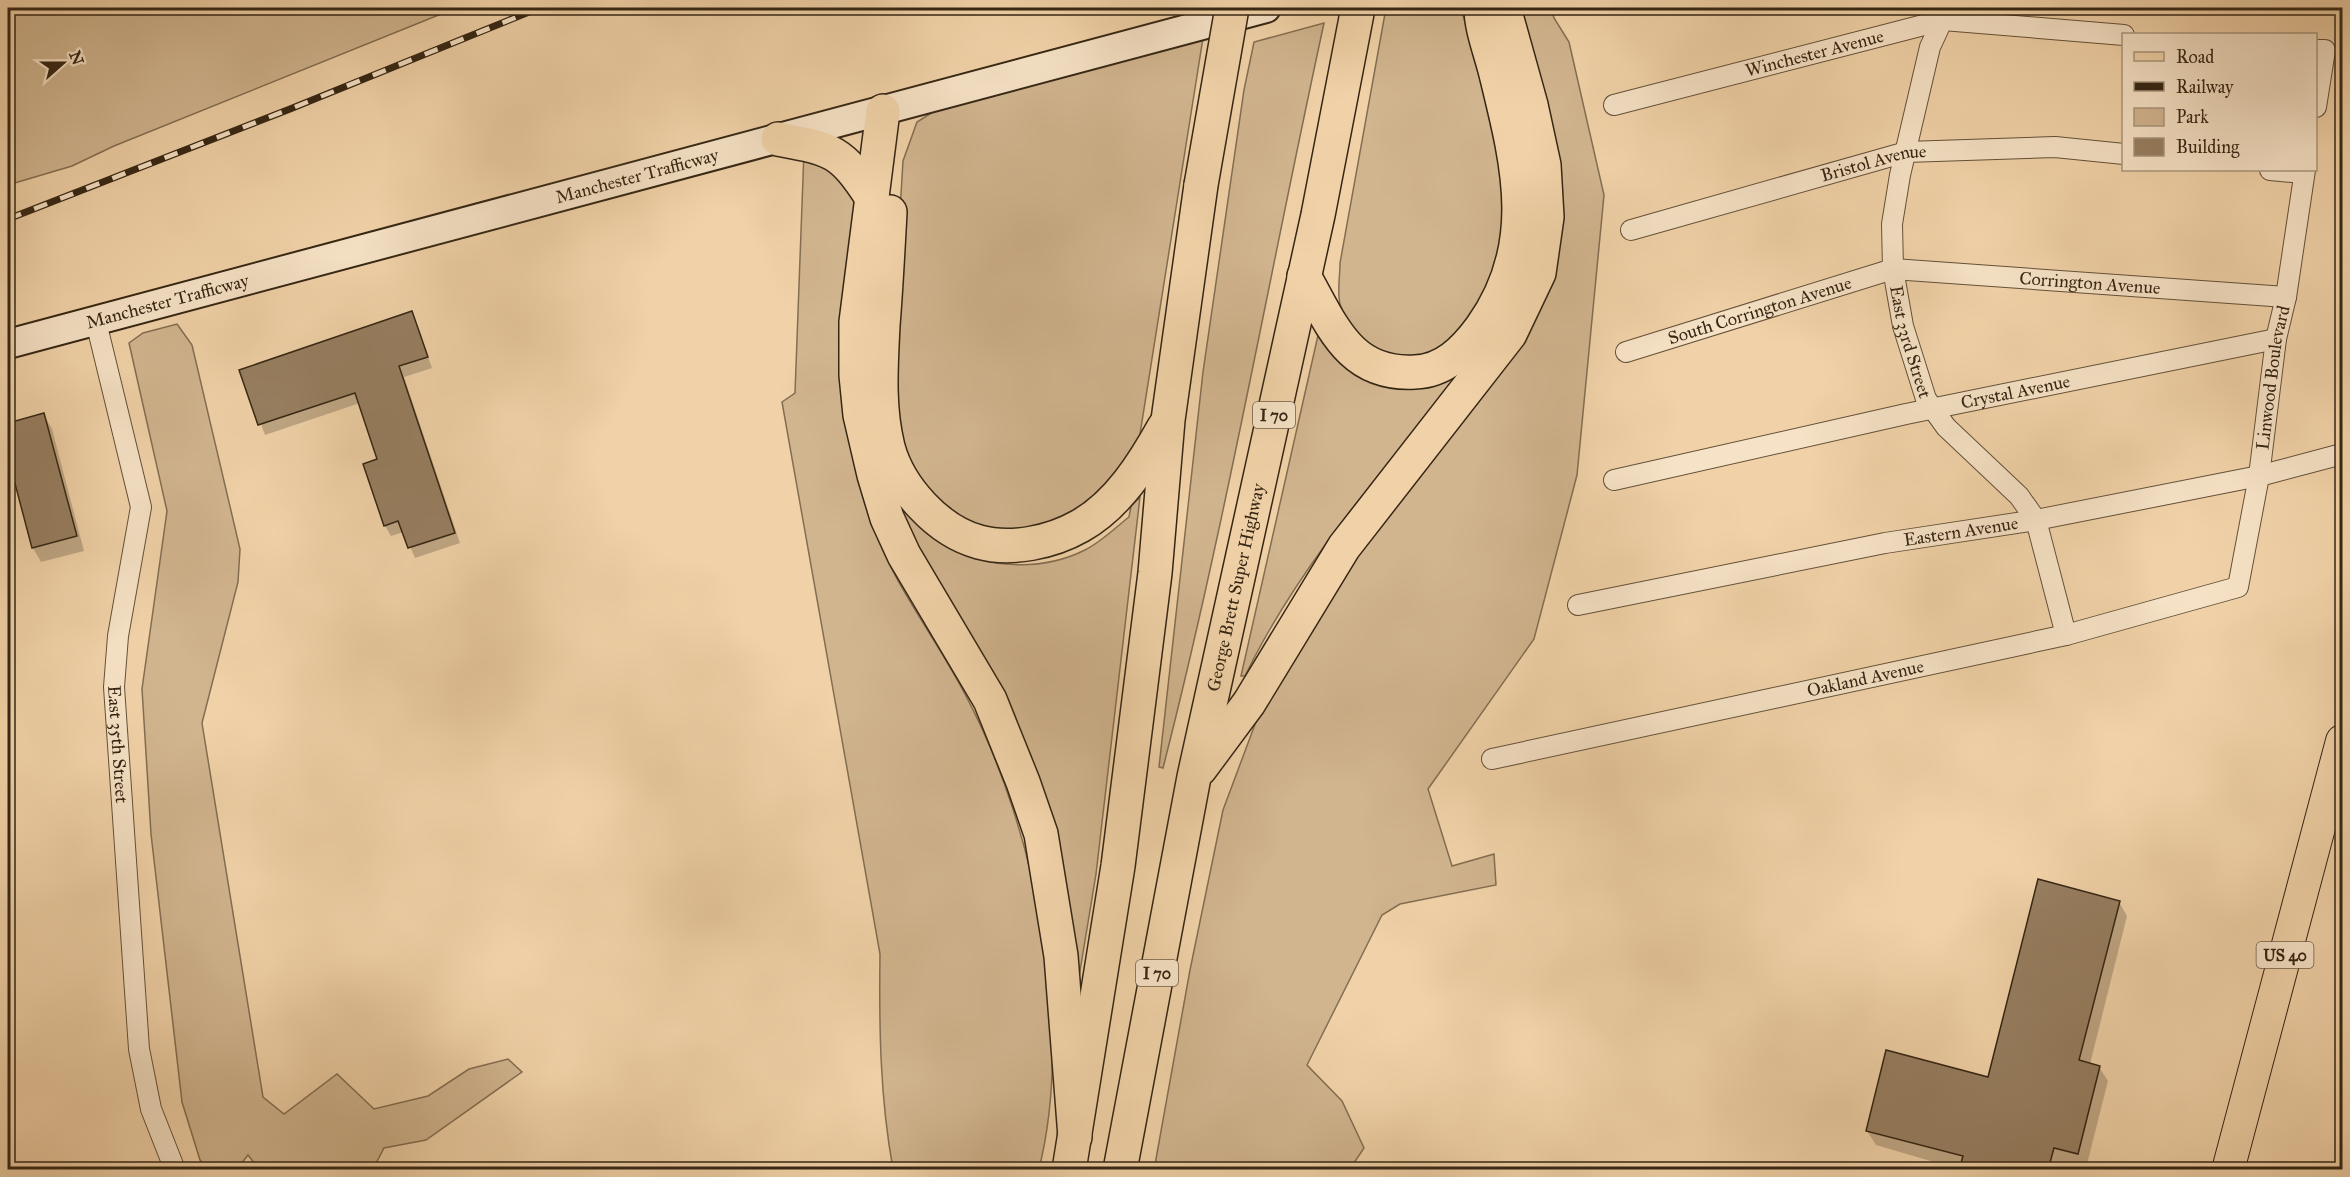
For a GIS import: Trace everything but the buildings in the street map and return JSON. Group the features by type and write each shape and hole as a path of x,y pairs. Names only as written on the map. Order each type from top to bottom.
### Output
{"highway":[{"path":"1069,1170 1118,866 1155,573 1168,420 1202,185 1232,8"},
{"name":"George Brett Super Highway","path":"1120,1170 1194,777 1304,276 1358,8"},
{"path":"1304,276 1343,345 1370,366 1397,374 1425,372 1447,363 1468,345 1489,317 1512,265 1520,195 1516,158 1481,8"},
{"path":"1194,777 1249,703 1344,547 1510,334 1539,273 1547,217 1544,165 1531,105 1504,8"},
{"path":"883,111 892,178 879,394 889,449 908,489 942,525 979,542 1015,544 1049,540 1082,525 1117,495 1147,459 1168,420"},
{"path":"883,111 856,322 856,375 860,415 874,475 888,518 904,555 990,700 1041,834 1060,956 1075,1137"},
{"path":"778,139 826,148 854,170 872,198"}],"main road":[{"name":"Manchester Trafficway","path":"8,344 1266,8"},
{"name":"US 40","path":"2228,1170 2343,741"}],"street":[{"name":"Winchester Avenue","path":"1614,105 1945,14 2122,35"},
{"name":"East 33rd Street","path":"1945,14 1930,47 1906,152 1892,224 1893,270 1909,344 1932,409 1946,427 2019,496 2036,520 2066,635"},
{"path":"2317,92 2320,50"},
{"name":"Bristol Avenue","path":"1631,230 1906,152 2055,147 2122,154"},
{"name":"Linwood Boulevard","path":"2238,587 2259,476 2276,339 2286,297 2305,171"},
{"name":"Corrington Avenue","path":"1893,270 2286,297"},
{"name":"South Corrington Avenue","path":"1626,352 1893,270"},
{"name":"East 35th Street","path":"96,322 141,507 118,636 114,687 139,1049 151,1109 175,1170"},
{"name":"Crystal Avenue","path":"1614,480 1932,409 2276,339"},
{"name":"Eastern Avenue","path":"1578,605 1885,543 2036,520 2259,476 2343,454"},
{"name":"Oakland Avenue","path":"1492,759 2066,635 2238,587"}],"green space":[{"path":"8,8 456,8 114,146 72,166 8,185"},
{"path":"1386,8 1461,8 1491,113 1505,194 1504,238 1492,277 1482,297 1471,316 1445,346 1431,355 1414,359 1385,356 1361,344 1346,320 1339,294 1340,263"},
{"path":"1520,8 1551,8 1554,18 1569,42 1604,195 1577,475 1534,639 1428,789 1452,866 1494,854 1496,885 1400,904 1382,915 1307,1065 1342,1101 1364,1148 1350,1169 1154,1170 1190,970 1223,810 1263,703 1322,600 1514,354"},
{"path":"1324,23 1207,583 1163,768 1159,767 1203,372 1244,90 1254,42"},
{"path":"1203,38 1140,434 1127,467 1090,510 1009,536 953,517 910,475 890,377 903,161 917,122 936,110"},
{"path":"804,151 855,185 851,449 863,498 888,562 959,682 991,750 1012,806 1029,866 1042,928 1050,991 1052,1053 1049,1113 1039,1169 893,1169 885,1116 881,1062 880,954 782,402 795,393"},
{"path":"177,324 192,345 240,549 238,582 202,723 263,1097 284,1114 337,1074 374,1109 428,1096 469,1069 508,1059 522,1072 426,1140 384,1148 373,1169 259,1169 248,1155 237,1169 209,1169 200,1160 182,1102 151,834 142,689 167,511 129,343 143,333"},
{"path":"1319,331 1347,367 1471,362 1320,552 1268,633 1245,676 1241,676"},
{"path":"1140,497 1096,874 1077,989 1009,705 980,650 926,563 902,513 908,511 937,537 962,553 997,563 1033,564 1069,557 1091,547 1129,517 1131,506"}],"railway":[{"path":"8,219 290,109 539,8"}]}
